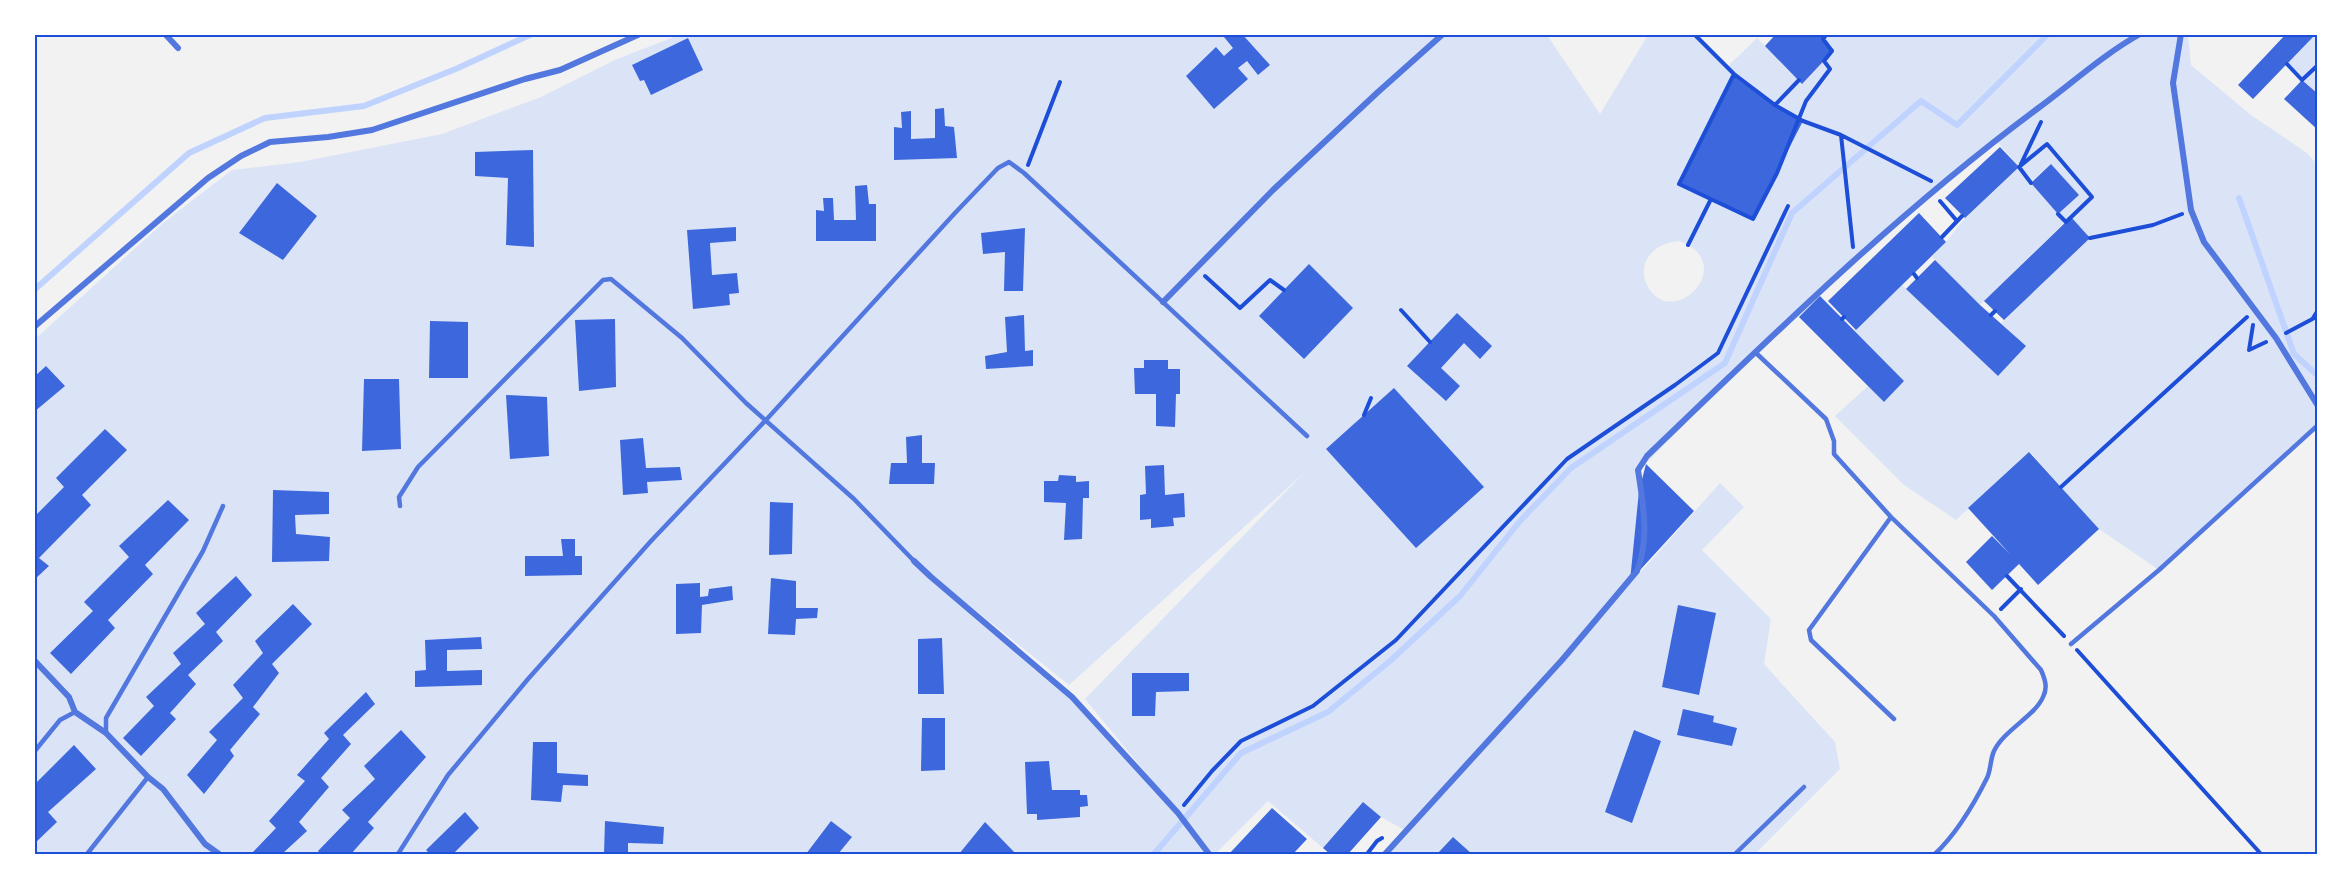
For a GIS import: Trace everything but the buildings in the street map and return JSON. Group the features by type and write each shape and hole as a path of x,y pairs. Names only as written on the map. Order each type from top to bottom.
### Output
{"street":[{"path":"165,34 178,48"},
{"path":"34,327 208,178 240,156 260,146 270,142 372,130 525,79 560,70 640,34"},
{"path":"1163,302 1273,190 1443,34"},
{"path":"1385,855 1562,660 1637,572 1643,556 1645,521 1638,470 1647,456 1755,352 1875,242 1983,149 2140,34"},
{"path":"2181,34 2173,83 2191,210 2204,243 2276,338 2318,405"},
{"path":"914,561 1072,697 1178,813 1209,855"},
{"path":"34,660 69,697 75,712 106,733 148,777 163,789 205,844 219,855"}],"lane":[{"path":"398,855 448,775 528,679 651,541 998,168 1009,162 1024,173 1307,436"},
{"path":"400,506 399,497 418,467 603,280 611,279 682,338 746,403 854,500 914,561"},
{"path":"1755,352 1826,419 1834,441 1834,454 1891,517 1994,616 2041,670 2045,679 2046,690 2043,698 2018,722 1995,751 1988,777 1948,842 1935,855"},
{"path":"2071,644 2159,570 2318,424"},
{"path":"106,733 106,718 203,551 223,506"},
{"path":"1891,517 1809,630 1811,640 1894,719"},
{"path":"34,752 60,720 75,712"},
{"path":"87,855 148,777"},
{"path":"1735,855 1804,787"}],"path":[{"path":"1694,34 1734,74 1774,105 1803,121 1841,135 1940,186"},
{"path":"1734,74 1679,184 1753,219 1777,173 1806,101 1830,69 1824,61 1832,51 1822,39 1827,34"},
{"path":"2287,64 2302,80 2318,65"},
{"path":"1774,105 1799,80"},
{"path":"1024,173 1060,82"},
{"path":"2019,167 2043,117"},
{"path":"1841,135 1853,252"},
{"path":"2019,167 2047,144 2092,197 2066,222 2058,214"},
{"path":"2019,167 2031,183"},
{"path":"1934,195 1957,221"},
{"path":"1688,245 1711,199"},
{"path":"1178,813 1212,771 1241,741 1313,706 1395,640 1568,459 1675,385 1718,352 1788,206"},
{"path":"2090,238 2153,225 2191,210"},
{"path":"1942,237 1962,216"},
{"path":"1196,267 1240,308 1270,280 1284,290"},
{"path":"1401,310 1430,342"},
{"path":"1991,315 1995,310"},
{"path":"2061,487 2255,310"},
{"path":"2311,321 2318,310"},
{"path":"2276,338 2318,316"},
{"path":"1364,415 1371,398"},
{"path":"2007,576 2261,855"},
{"path":"1994,616 2021,589"}],"shaded area":[{"path":"679,35 1547,35 1600,114 1648,35 1694,35 1727,67 1757,38 1802,83 1834,51 1823,39 1827,35 2188,35 2191,65 2251,115 2307,153 2317,164 2317,425 2159,570 2099,529 2030,452 1956,520 1904,485 1835,416 1868,386 1884,402 1904,381 1854,330 1902,285 1998,376 2025,347 2001,323 2090,238 2070,217 1980,305 1932,257 1965,218 2019,167 1995,139 1751,353 1641,469 1638,538 1630,581 1598,620 1720,483 1744,507 1702,550 1771,619 1764,664 1835,742 1840,769 1755,854 1472,854 1453,837 1437,854 1385,854 1408,832 1381,817 1363,802 1323,848 1268,801 1215,854 35,854 34,340 163,223 232,170 300,162 442,134 541,97 617,59","holes":["1775,105 1803,122 1753,219","2051,164 2079,195 2058,213 2031,182","1679,241 1696,251 1704,264 1702,278 1695,290 1684,298 1671,302 1658,298 1647,285 1644,276 1644,268 1650,254 1671,242","1304,473 1085,699 1168,800 1072,697 934,577 1069,685"]},
{"path":"2317,35 2317,94 2287,64"}],"waterway":[{"path":"34,290 189,153 265,118 364,106 458,68 532,34"},
{"path":"1154,854 1241,753 1328,712 1390,661 1460,596 1520,521 1571,468 1725,363 1792,213 1921,101 1957,125 2048,34"},
{"path":"2239,198 2294,354 2318,376"}]}
